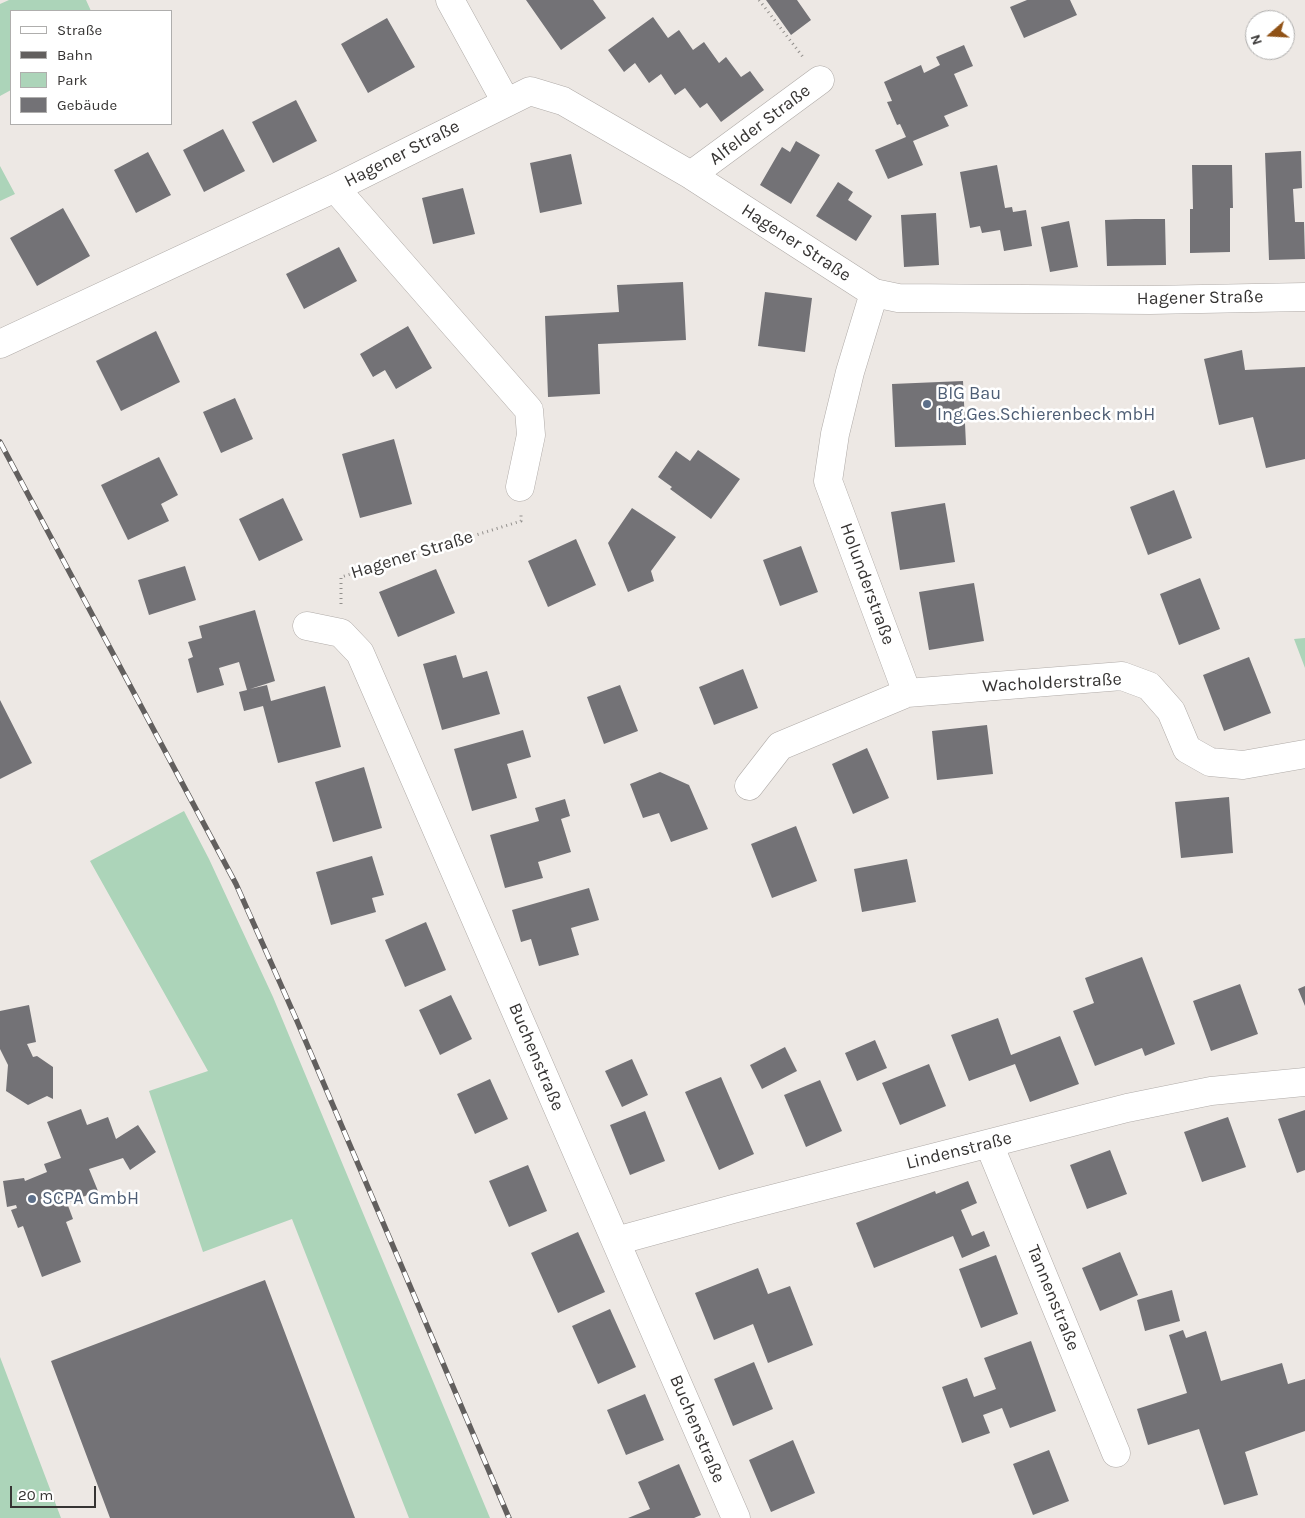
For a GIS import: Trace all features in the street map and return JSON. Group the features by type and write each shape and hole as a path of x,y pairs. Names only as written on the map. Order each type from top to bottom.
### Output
{"street":[{"path":"450,0 506,102"},
{"name":"Alfelder Straße","path":"692,176 820,80"},
{"name":"Hagener Straße","path":"0,344 335,188 530,91 562,101 692,176 874,293 898,298 1150,300 1305,297"},
{"name":"Hagener Straße","path":"335,188 529,410 531,435 520,487"},
{"name":"Holunderstraße","path":"874,293 843,399 835,434 828,481 907,693"},
{"path":"307,626 341,634"},
{"name":"Buchenstraße","path":"341,634 360,653 736,1518"},
{"name":"Wacholderstraße","path":"907,693 1122,676 1149,686 1171,711 1187,749 1210,762 1243,765 1305,754"},
{"path":"749,786 780,746 907,693"},
{"name":"Lindenstraße","path":"616,1241 733,1208 1127,1108 1211,1091 1305,1082"},
{"name":"Tannenstraße","path":"989,1144 1116,1453"}],"path":[{"name":"Alfelder Straße","path":"759,0 820,80"},
{"name":"Hagener Straße","path":"341,634 341,577 521,521 520,487"}],"green space":[{"path":"9,0 86,0 91,10 10,10 10,91 0,96 0,4"},
{"path":"0,166 15,194 0,201"},
{"path":"1305,638 1305,668 1294,639"},
{"path":"184,811 209,859 273,997 490,1518 409,1518 292,1219 203,1252 149,1091 208,1071 90,861"},
{"path":"0,1357 61,1518 0,1518"}],"building":[{"path":"526,0 593,0 606,18 561,50"},
{"path":"766,0 797,0 811,20 791,35"},
{"path":"1027,0 1070,0 1077,15 1024,38 1010,7"},
{"path":"653,17 668,38 679,30 693,50 704,42 719,63 726,57 741,77 750,71 764,90 721,122 707,103 700,108 685,88 675,95 661,74 649,83 635,63 624,72 608,50"},
{"path":"387,18 415,67 368,93 341,44"},
{"path":"964,45 973,66 954,74 968,106 944,116 949,126 913,141 923,165 888,179 875,150 906,137 900,124 897,125 887,102 892,101 884,82 921,65 924,73 940,65 936,57"},
{"path":"296,100 317,141 273,163 252,122"},
{"path":"223,129 245,171 204,192 183,150"},
{"path":"796,141 820,155 791,204 760,185 782,147 790,152"},
{"path":"1301,151 1302,188 1293,189 1295,222 1304,222 1305,259 1269,260 1265,153"},
{"path":"148,152 171,195 136,213 114,170"},
{"path":"571,154 582,204 540,213 530,163"},
{"path":"997,165 1005,208 1012,207 1013,212 1026,210 1032,246 1004,251 1000,230 982,233 980,226 970,228 960,172"},
{"path":"1192,165 1232,165 1233,208 1230,208 1230,252 1190,253 1190,209 1193,209"},
{"path":"838,182 853,192 848,200 872,216 856,241 816,216"},
{"path":"463,188 475,234 433,244 422,198"},
{"path":"63,208 90,256 37,286 10,238"},
{"path":"936,213 939,265 904,267 901,215"},
{"path":"1165,219 1166,265 1107,266 1105,220"},
{"path":"1069,221 1078,267 1050,272 1041,227"},
{"path":"339,247 357,281 304,309 286,274"},
{"path":"683,282 686,340 598,344 600,394 548,397 545,316 619,312 617,285"},
{"path":"765,292 812,298 805,352 758,346"},
{"path":"408,326 432,368 396,389 385,370 373,377 360,354"},
{"path":"156,331 180,382 121,411 96,361"},
{"path":"1242,350 1245,370 1305,367 1305,459 1266,468 1253,417 1219,425 1204,359"},
{"path":"963,381 966,445 895,447 892,384"},
{"path":"235,398 253,439 221,453 203,412"},
{"path":"394,439 412,504 360,518 342,454"},
{"path":"698,450 740,479 711,519 670,489 672,487 658,477 676,451 690,461"},
{"path":"159,457 178,495 161,504 169,521 128,540 101,485"},
{"path":"1174,490 1192,538 1148,555 1130,507"},
{"path":"283,498 303,540 259,561 239,519"},
{"path":"945,503 955,562 900,570 891,512"},
{"path":"632,508 676,537 651,571 654,581 628,592 608,543"},
{"path":"576,539 596,585 548,607 528,561"},
{"path":"801,546 818,592 780,606 763,560"},
{"path":"185,566 196,600 149,615 138,580"},
{"path":"436,569 455,613 398,637 379,592"},
{"path":"1200,578 1220,629 1179,645 1160,594"},
{"path":"974,583 984,641 929,650 919,592"},
{"path":"255,610 275,681 250,689 267,685 271,701 325,686 341,747 278,763 263,706 244,711 239,692 247,690 239,662 219,668 224,685 197,693 188,659 193,657 188,642 202,638 199,626"},
{"path":"456,655 463,678 487,671 500,714 442,730 423,664"},
{"path":"1249,657 1271,713 1224,731 1203,675"},
{"path":"743,669 758,708 714,725 699,687"},
{"path":"620,685 638,731 604,744 587,697"},
{"path":"0,700 32,763 0,779"},
{"path":"987,725 993,774 937,780 932,731"},
{"path":"523,730 531,757 507,764 517,798 472,811 454,749"},
{"path":"867,748 889,798 853,814 832,764"},
{"path":"364,767 382,828 333,842 315,782"},
{"path":"660,772 689,785 708,829 671,842 659,813 643,818 630,784"},
{"path":"1229,797 1233,853 1181,858 1175,802"},
{"path":"565,799 570,816 561,819 571,852 538,862 543,878 505,888 490,835 539,821 535,808"},
{"path":"796,826 817,881 772,898 751,844"},
{"path":"372,856 384,895 372,898 376,912 331,925 316,872"},
{"path":"907,859 916,902 862,912 854,869"},
{"path":"589,888 599,920 571,928 579,955 539,966 531,939 521,942 512,910"},
{"path":"426,922 446,970 405,987 385,940"},
{"path":"1142,957 1175,1044 1145,1056 1142,1048 1095,1066 1073,1011 1094,1003 1085,978"},
{"path":"1240,984 1258,1034 1211,1051 1193,1001"},
{"path":"1305,986 1305,1006 1298,989"},
{"path":"451,995 472,1039 440,1055 419,1010"},
{"path":"29,1005 36,1042 27,1044 33,1057 37,1056 53,1067 53,1099 47,1096 28,1105 6,1091 8,1065 0,1049 0,1011"},
{"path":"998,1018 1011,1055 1060,1036 1079,1084 1030,1102 1015,1064 969,1081 951,1035"},
{"path":"875,1040 887,1068 857,1081 845,1053"},
{"path":"785,1047 797,1071 762,1089 750,1065"},
{"path":"632,1059 648,1095 622,1107 605,1071"},
{"path":"929,1064 946,1106 900,1125 882,1083"},
{"path":"721,1077 754,1154 719,1170 685,1092"},
{"path":"490,1079 508,1119 475,1134 457,1094"},
{"path":"820,1080 842,1131 806,1147 784,1095"},
{"path":"81,1109 87,1125 108,1117 116,1139 138,1125 156,1152 130,1170 123,1158 89,1169 98,1191 67,1203 73,1219 66,1222 81,1262 42,1277 23,1226 18,1228 11,1210 17,1208 16,1205 7,1207 3,1181 24,1178 25,1181 47,1172 44,1164 61,1158 47,1122"},
{"path":"1305,1110 1305,1170 1297,1173 1278,1119"},
{"path":"645,1111 665,1161 630,1175 610,1125"},
{"path":"1228,1117 1246,1167 1202,1182 1184,1132"},
{"path":"1110,1150 1127,1194 1087,1209 1070,1165"},
{"path":"528,1165 547,1211 509,1227 489,1181"},
{"path":"968,1181 977,1203 961,1210 972,1236 984,1231 990,1246 962,1258 953,1236 874,1268 856,1223 935,1191 936,1194"},
{"path":"578,1232 605,1292 558,1313 531,1253"},
{"path":"1120,1252 1138,1295 1100,1311 1082,1268"},
{"path":"996,1255 1018,1314 981,1328 959,1269"},
{"path":"758,1268 768,1294 790,1286 813,1345 768,1363 753,1324 714,1340 695,1293"},
{"path":"265,1280 355,1518 110,1518 51,1361"},
{"path":"1172,1290 1180,1321 1145,1331 1137,1300"},
{"path":"610,1309 636,1367 598,1384 572,1326"},
{"path":"1183,1330 1186,1338 1206,1331 1221,1381 1282,1363 1288,1384 1305,1379 1305,1431 1245,1452 1258,1495 1224,1505 1199,1429 1148,1445 1137,1409 1187,1393 1169,1335"},
{"path":"1031,1341 1056,1411 1010,1428 1002,1408 983,1415 990,1433 962,1443 942,1387 967,1378 974,1397 996,1389 984,1358"},
{"path":"754,1362 773,1409 733,1426 714,1379"},
{"path":"645,1394 664,1440 626,1455 607,1410"},
{"path":"793,1440 815,1493 771,1512 749,1460"},
{"path":"1049,1450 1069,1501 1033,1515 1013,1464"},
{"path":"679,1464 701,1515 694,1518 628,1518 650,1509 638,1482"}],"railway":[{"path":"0,442 236,884 297,1021 509,1518"}],"place":[{"name":"BIG Bau Ing.Ges.Schierenbeck mbH","path":"927,404"},
{"name":"SCPA GmbH","path":"32,1199"}]}
